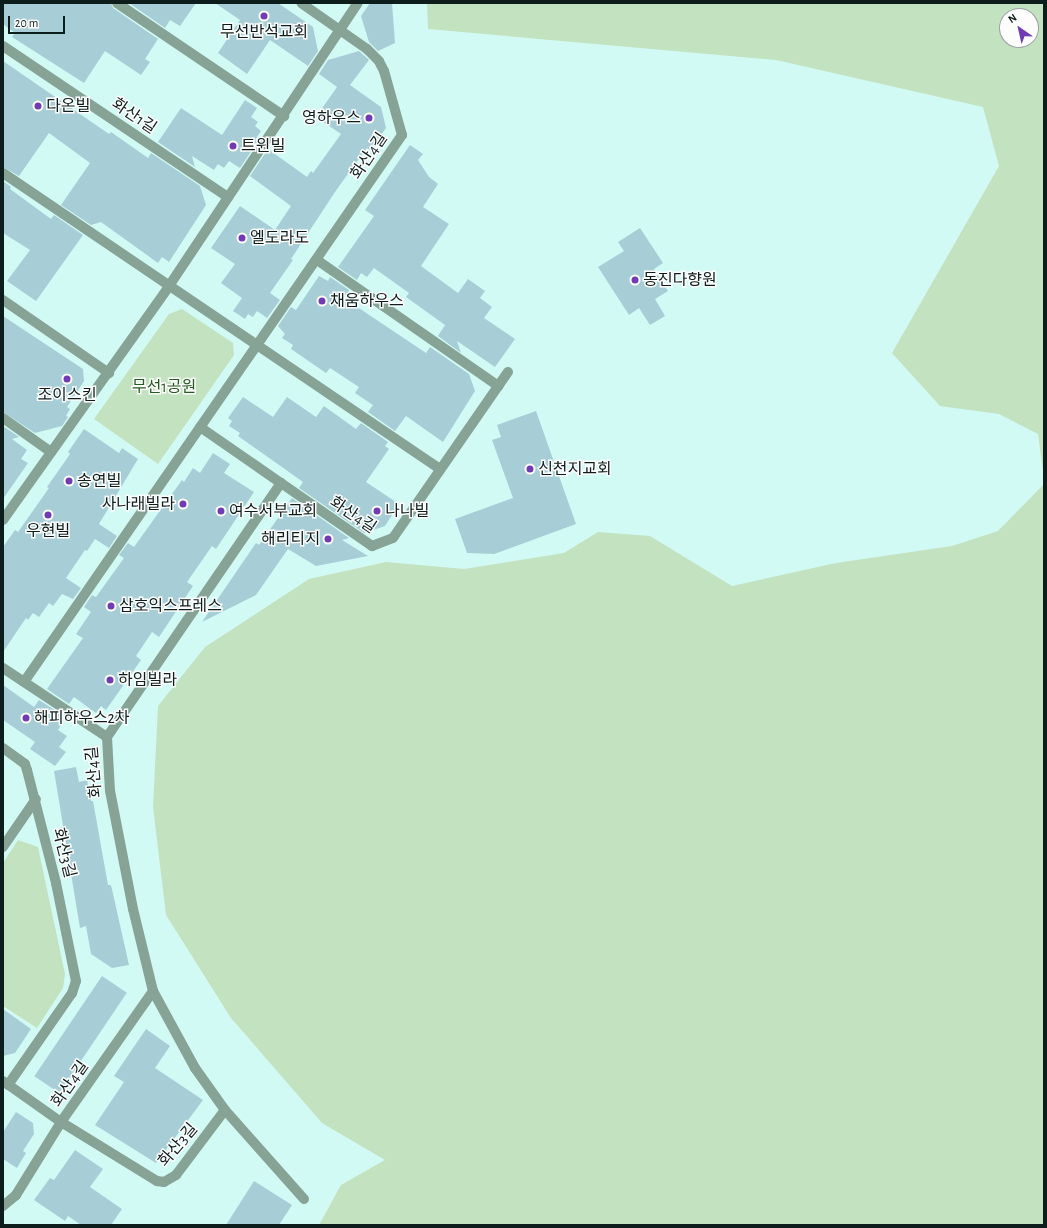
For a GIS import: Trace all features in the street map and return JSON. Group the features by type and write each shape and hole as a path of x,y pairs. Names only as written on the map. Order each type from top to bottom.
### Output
{"street":[{"path":"117,3 284,116"},
{"path":"301,3 341,30"},
{"path":"3,520 109,373 169,286 284,116 358,3"},
{"name":"화산4길","path":"24,682 402,135 384,71 379,61 341,30"},
{"name":"화산1길","path":"3,46 228,197"},
{"path":"3,173 440,469"},
{"path":"317,260 498,386"},
{"path":"3,300 109,373"},
{"name":"화산4길","path":"3,1206 16,1195 61,1122 153,991 132,909 110,791 106,737 281,483 372,546 393,538 508,372"},
{"path":"3,418 51,452"},
{"path":"200,427 281,483"},
{"path":"3,668 106,737"},
{"name":"화산3길","path":"3,748 25,764 36,799 56,883 76,981 72,993 5,1083 61,1122 151,1179 164,1182 176,1175 225,1110"},
{"path":"3,847 36,799"},
{"path":"153,991 195,1068 225,1110 304,1199"}],"green space":[{"path":"427,3 1044,3 1044,478 1038,434 999,414 940,406 892,353 999,166 983,107 776,60 428,29"},
{"name":"무선1공원","path":"182,309 233,343 234,355 158,464 94,419 169,314"},
{"path":"1044,484 1044,1225 319,1225 341,1185 385,1160 322,1123 231,1018 166,915 153,807 158,706 205,647 309,579 386,562 464,569 564,553 598,532 650,536 732,586 836,563 952,546 998,531"},
{"path":"18,840 38,847 65,974 63,988 37,1028 3,1006 3,863"}],"building":[{"path":"3,3 111,3 113,8 158,39 145,59 150,62 141,75 105,51 84,83 12,37 15,33 3,24"},
{"path":"129,3 196,3 180,26 170,20 165,28"},
{"path":"215,3 278,3 313,27 318,51 308,66 270,40 247,74 218,53 240,20"},
{"path":"370,3 392,3 395,43 378,51 369,42 361,16"},
{"path":"359,51 369,60 350,85 381,107 386,128 370,150 367,148 337,189 291,259 293,260 270,293 280,300 267,318 257,311 253,317 248,314 245,319 233,311 242,298 221,283 235,264 211,248 240,206 275,230 291,206 250,176 268,149 307,177 311,171 313,173 341,134 316,117 337,87 319,74 328,60"},
{"path":"3,61 109,134 111,132 148,158 151,153 200,186 206,205 169,262 162,257 158,263 101,222 91,225 61,205 90,163 49,133 19,176 3,167"},
{"path":"245,100 257,108 251,117 258,122 255,126 261,131 255,140 258,141 240,168 229,161 224,168 218,164 214,170 192,156 195,167 158,142 181,108 222,135"},
{"path":"410,145 423,154 418,160 429,177 438,184 423,207 449,224 421,266 458,293 468,279 485,291 480,298 492,307 484,318 515,339 495,367 457,341 461,353 438,336 445,325 406,297 409,293 374,268 367,277 361,273 357,280 338,267 374,216 365,210"},
{"path":"3,181 11,187 10,189 51,219 54,215 83,235 36,301 7,281 30,250 3,233"},
{"path":"640,228 663,263 654,269 668,291 655,299 665,316 650,325 639,308 629,315 598,267 624,251 618,242"},
{"path":"319,276 328,281 330,277 349,290 344,298 426,353 430,347 469,374 475,391 443,442 406,416 395,431 368,412 373,405 355,393 359,387 330,368 326,373 291,349 293,345 282,338 285,334 278,326 291,307 296,310"},
{"path":"3,316 83,369 84,381 67,407 70,409 66,416 68,417 62,426 35,433 3,412"},
{"path":"243,397 273,417 287,397 316,417 324,406 356,429 361,423 388,442 385,446 389,449 366,482 399,504 385,526 364,533 299,488 303,482 238,436 240,433 229,426 232,421 228,418"},
{"name":"신천지교회","path":"536,411 576,524 494,554 467,553 455,519 513,498 492,440 501,437 497,425"},
{"path":"3,426 19,437 12,439 27,450 21,459 28,463 3,499"},
{"path":"84,429 119,453 122,448 138,459 99,524 117,536 109,548 95,539 87,551 85,550 66,578 81,588 73,599 62,594 53,606 49,603 39,617 33,613 28,620 26,618 3,652 3,547 15,530 18,532 49,488 47,487 70,454 68,452"},
{"path":"213,453 230,464 224,473 254,492 216,549 212,546 187,582 193,586 159,637 152,632 136,656 141,660 106,710 101,706 96,713 74,697 69,704 47,689 83,638 76,634 91,612 84,607 92,595 96,597 124,558 119,555 128,543 134,547 182,480 184,482 193,468 200,473"},
{"path":"292,498 349,538 342,540 368,556 316,566 288,549 256,595 202,622 256,543 259,545"},
{"path":"3,685 34,707 39,700 61,714 57,720 62,724 58,730 67,736 59,747 66,752 55,766 30,749 35,742 3,720"},
{"path":"76,767 79,782 87,780 91,801 93,801 108,885 111,885 129,965 112,968 91,954 86,926 80,928 54,771"},
{"path":"102,976 127,993 59,1093 34,1076"},
{"path":"3,1009 31,1029 15,1053 3,1056"},
{"path":"146,1029 170,1046 155,1068 203,1100 156,1163 95,1125 124,1082 114,1076"},
{"path":"16,1112 33,1123 34,1134 23,1151 26,1153 17,1168 3,1159 3,1132"},
{"path":"75,1150 103,1169 90,1187 122,1209 111,1225 81,1225 68,1216 65,1221 34,1200 50,1178 54,1180"},
{"path":"254,1181 292,1205 279,1225 226,1225"}],"place":[{"name":"무선반석교회","path":"264,16"},
{"name":"다온빌","path":"38,106"},
{"name":"영하우스","path":"369,118"},
{"name":"트윈빌","path":"233,146"},
{"name":"엘도라도","path":"242,238"},
{"name":"동진다향원","path":"635,280"},
{"name":"채움하우스","path":"322,301"},
{"name":"조이스킨","path":"67,379"},
{"name":"신천지교회","path":"530,469"},
{"name":"송연빌","path":"69,481"},
{"name":"사나래빌라","path":"183,504"},
{"name":"여수서부교회","path":"221,511"},
{"name":"나나빌","path":"377,511"},
{"name":"우현빌","path":"48,515"},
{"name":"해리티지","path":"328,539"},
{"name":"삼호익스프레스","path":"111,606"},
{"name":"하임빌라","path":"110,680"},
{"name":"해피하우스2차","path":"26,718"}]}
